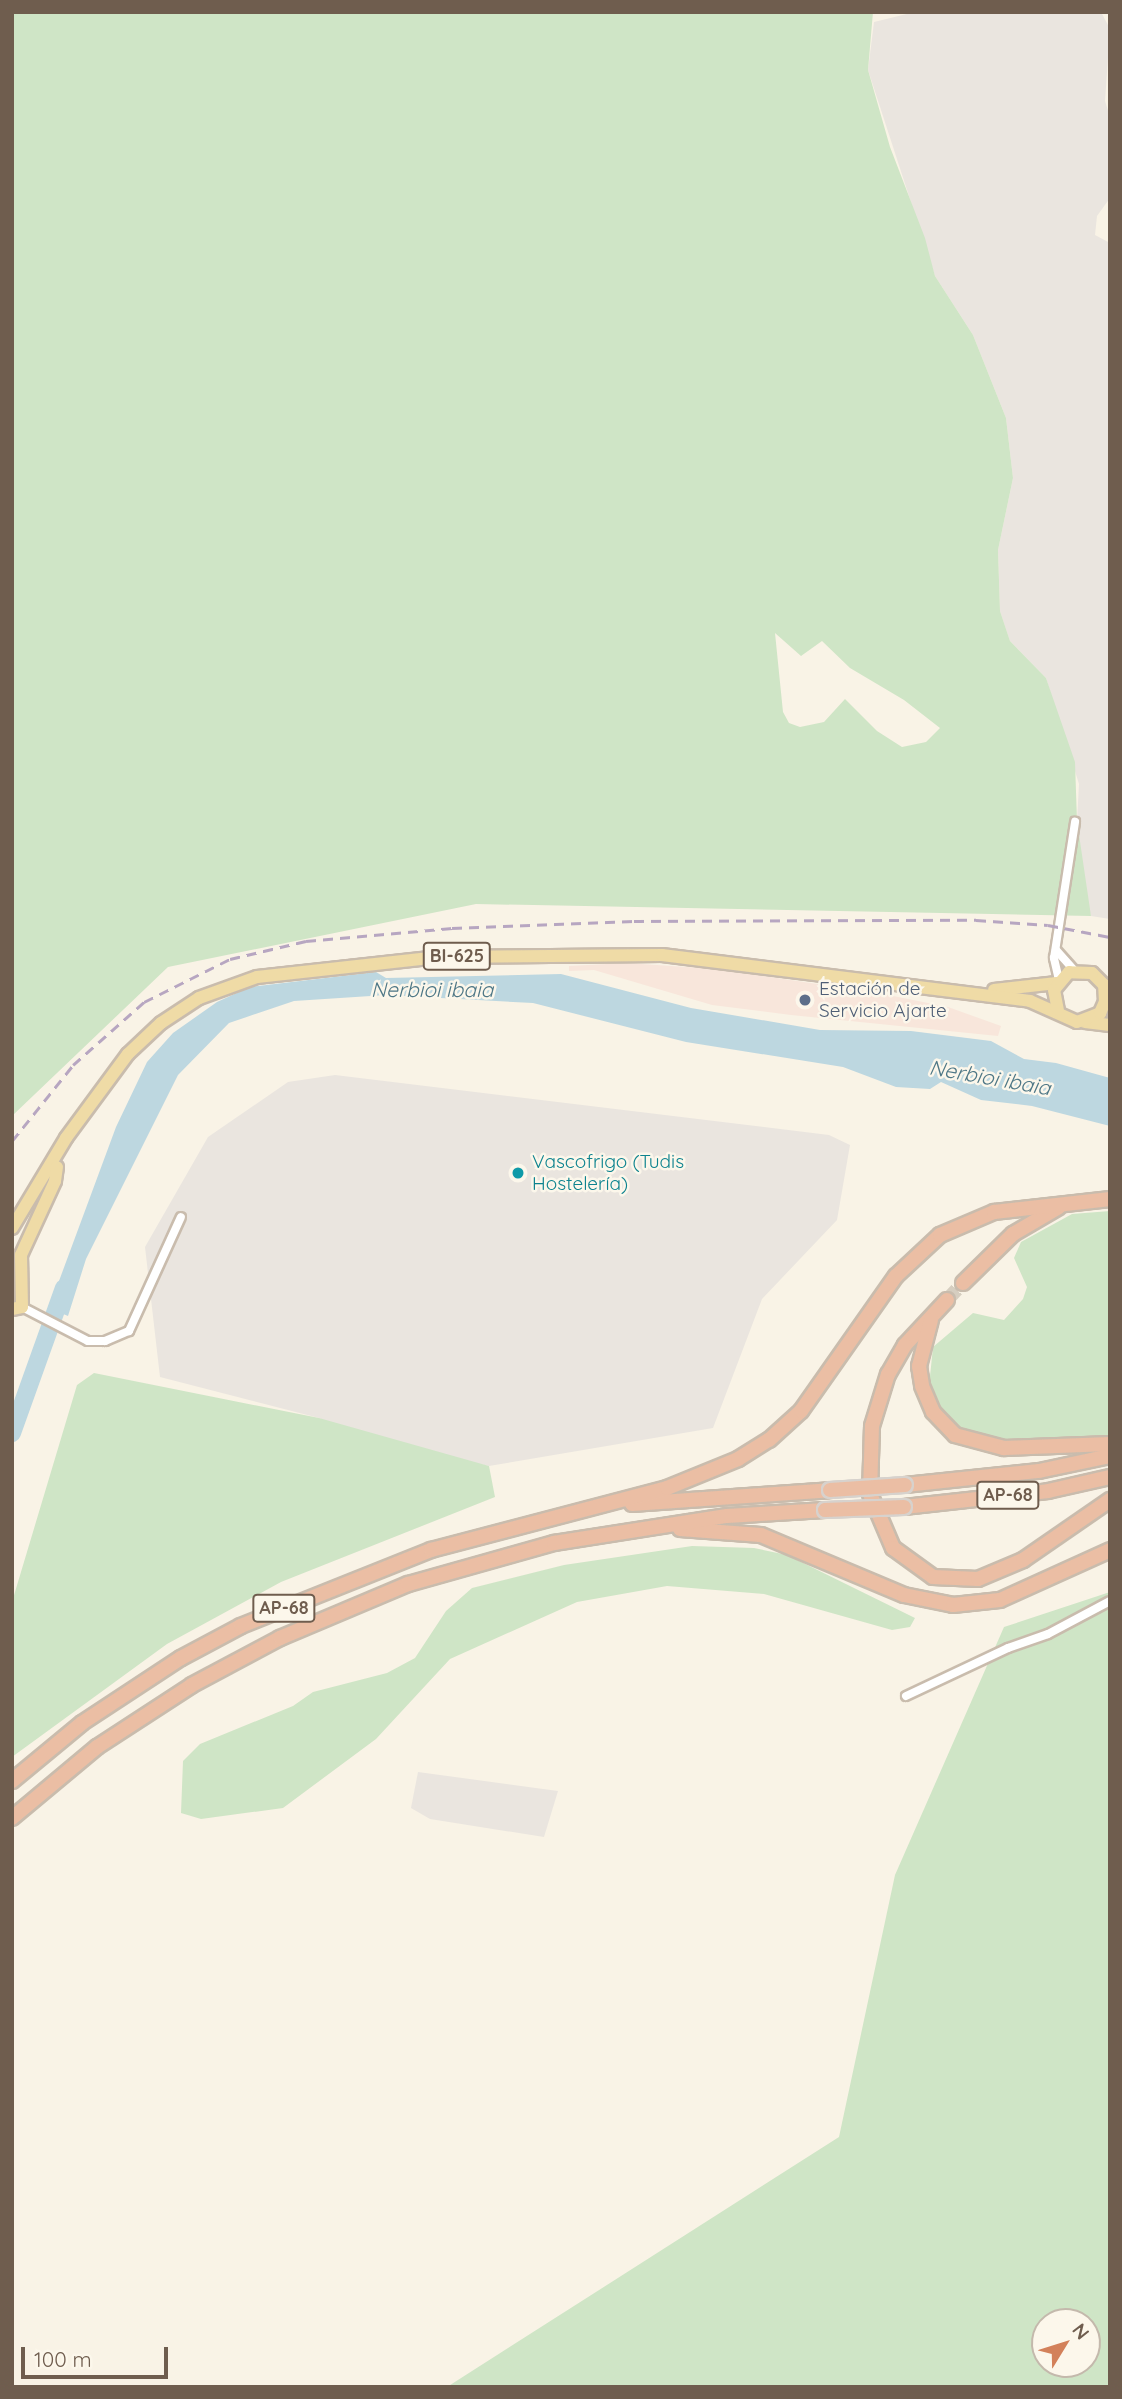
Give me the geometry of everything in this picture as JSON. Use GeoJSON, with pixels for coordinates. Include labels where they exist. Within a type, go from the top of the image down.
{"type":"FeatureCollection","features":[{"type":"Feature","properties":{"kind":"highway"},"geometry":{"type":"LineString","coordinates":[[592,1508],[703,1476],[769,1440],[822,1384],[896,1276],[949,1229],[994,1212],[1110,1199]]}},
{"type":"Feature","properties":{"kind":"highway"},"geometry":{"type":"LineString","coordinates":[[963,1283],[1013,1234],[1070,1202]]}},
{"type":"Feature","properties":{"kind":"highway"},"geometry":{"type":"LineString","coordinates":[[1110,1444],[1004,1448],[965,1440],[945,1428],[926,1399],[919,1367],[926,1332],[944,1303],[905,1345],[888,1374],[872,1426],[870,1494],[892,1548],[933,1577],[978,1579],[1023,1559],[1110,1500]]}},
{"type":"Feature","properties":{"kind":"highway","name":"AP-68"},"geometry":{"type":"LineString","coordinates":[[12,1781],[82,1724],[181,1658],[241,1626],[431,1550],[485,1532],[592,1508],[905,1485],[1039,1471],[1110,1456]]}},
{"type":"Feature","properties":{"kind":"highway","name":"AP-68"},"geometry":{"type":"LineString","coordinates":[[12,1818],[118,1733],[216,1672],[316,1621],[408,1584],[554,1543],[651,1527],[727,1516],[904,1507],[1048,1491],[1110,1477]]}},
{"type":"Feature","properties":{"kind":"highway"},"geometry":{"type":"LineString","coordinates":[[651,1527],[761,1535],[904,1595],[953,1605],[1000,1600],[1110,1550]]}},
{"type":"Feature","properties":{"kind":"main road","name":"BI-625"},"geometry":{"type":"LineString","coordinates":[[12,1228],[114,1070],[161,1023],[219,989],[293,970],[439,957],[616,953],[959,991],[1030,1001],[1058,1010]]}},
{"type":"Feature","properties":{"kind":"main road"},"geometry":{"type":"LineString","coordinates":[[1110,974],[1074,970],[1058,982],[1054,995],[1058,1010],[1069,1020],[1110,1025]]}},
{"type":"Feature","properties":{"kind":"main road"},"geometry":{"type":"LineString","coordinates":[[1085,1022],[1100,1013],[1108,993],[1092,973]]}},
{"type":"Feature","properties":{"kind":"main road","name":"BI-625"},"geometry":{"type":"LineString","coordinates":[[959,991],[1058,982]]}},
{"type":"Feature","properties":{"kind":"main road"},"geometry":{"type":"LineString","coordinates":[[12,1254],[74,1129]]}},
{"type":"Feature","properties":{"kind":"main road"},"geometry":{"type":"LineString","coordinates":[[17,1308],[20,1255],[55,1181],[57,1167]]}},
{"type":"Feature","properties":{"kind":"main road"},"geometry":{"type":"LineString","coordinates":[[12,1238],[27,1202]]}},
{"type":"Feature","properties":{"kind":"street"},"geometry":{"type":"LineString","coordinates":[[1058,982],[1055,947],[1076,822]]}},
{"type":"Feature","properties":{"kind":"street"},"geometry":{"type":"LineString","coordinates":[[1055,947],[1058,958],[1074,970]]}},
{"type":"Feature","properties":{"kind":"street"},"geometry":{"type":"LineString","coordinates":[[17,1308],[71,1334],[105,1341],[129,1331],[181,1217]]}},
{"type":"Feature","properties":{"kind":"street"},"geometry":{"type":"LineString","coordinates":[[906,1696],[1008,1648],[1048,1634],[1110,1601]]}},
{"type":"Feature","properties":{"kind":"shaded area"},"geometry":{"type":"Polygon","coordinates":[[[915,12],[1101,12],[1110,29],[1105,101],[1110,117],[1110,198],[1097,216],[1095,235],[1110,243],[1110,919],[1091,916],[1086,899],[1077,821],[1079,784],[1046,678],[1010,641],[1000,611],[998,550],[1013,478],[1006,418],[973,335],[935,276],[868,70],[874,22],[915,12]]]}},
{"type":"Feature","properties":{"kind":"shaded area","name":"Estación de Servicio Ajarte"},"geometry":{"type":"Polygon","coordinates":[[[626,963],[717,969],[878,993],[948,1007],[1001,1026],[998,1036],[712,1005],[594,970],[569,971],[569,966],[626,963]]]}},
{"type":"Feature","properties":{"kind":"shaded area"},"geometry":{"type":"Polygon","coordinates":[[[335,1075],[829,1135],[850,1145],[837,1220],[762,1299],[713,1428],[489,1466],[364,1439],[319,1418],[160,1377],[145,1247],[208,1137],[288,1082],[335,1075]]]}},
{"type":"Feature","properties":{"kind":"shaded area"},"geometry":{"type":"Polygon","coordinates":[[[418,1772],[558,1791],[544,1837],[430,1819],[411,1808],[418,1772]]]}},
{"type":"Feature","properties":{"kind":"green space"},"geometry":{"type":"Polygon","coordinates":[[[12,12],[873,12],[868,70],[890,147],[925,238],[935,276],[973,335],[1006,418],[1013,478],[998,550],[1000,611],[1010,641],[1046,678],[1075,762],[1077,821],[1091,916],[476,904],[168,967],[12,1116],[12,12]],[[775,633],[783,712],[789,723],[800,727],[824,722],[845,699],[877,731],[902,747],[926,742],[940,728],[904,700],[850,668],[822,641],[801,656],[775,633]]]}},
{"type":"Feature","properties":{"kind":"green space"},"geometry":{"type":"Polygon","coordinates":[[[1110,1211],[1110,1437],[1005,1440],[968,1434],[945,1420],[929,1386],[933,1347],[973,1313],[1004,1320],[1023,1299],[1027,1287],[1014,1258],[1021,1242],[1072,1214],[1110,1211]]]}},
{"type":"Feature","properties":{"kind":"green space"},"geometry":{"type":"Polygon","coordinates":[[[94,1373],[319,1418],[489,1466],[495,1497],[281,1582],[167,1644],[12,1757],[12,1602],[77,1385],[94,1373]]]}},
{"type":"Feature","properties":{"kind":"green space"},"geometry":{"type":"Polygon","coordinates":[[[692,1546],[754,1548],[787,1555],[915,1618],[910,1627],[892,1630],[764,1594],[667,1586],[577,1602],[450,1659],[376,1739],[283,1808],[201,1819],[181,1813],[183,1761],[200,1744],[293,1706],[313,1692],[387,1673],[415,1658],[446,1611],[472,1588],[564,1565],[692,1546]]]}},
{"type":"Feature","properties":{"kind":"green space"},"geometry":{"type":"Polygon","coordinates":[[[1110,1592],[1110,2387],[447,2387],[839,2137],[895,1875],[1004,1627],[1110,1592]]]}},
{"type":"Feature","properties":{"kind":"water"},"geometry":{"type":"Polygon","coordinates":[[[376,972],[386,978],[561,974],[691,1008],[820,1030],[911,1031],[991,1041],[1024,1059],[1056,1063],[1110,1078],[1110,1126],[1032,1106],[981,1100],[941,1082],[930,1089],[896,1087],[843,1067],[686,1042],[533,1003],[386,995],[294,1001],[229,1023],[178,1075],[86,1259],[68,1316],[49,1308],[116,1127],[147,1062],[173,1033],[217,1002],[250,987],[376,972]]]}},
{"type":"Feature","properties":{"kind":"waterway","name":"Nerbioi ibaia"},"geometry":{"type":"LineString","coordinates":[[12,1433],[64,1288]]}},
{"type":"Feature","properties":{"kind":"tunnel"},"geometry":{"type":"LineString","coordinates":[[947,1300],[963,1283]]}},
{"type":"Feature","properties":{"kind":"railway"},"geometry":{"type":"LineString","coordinates":[[12,1141],[73,1065],[144,1002],[230,959],[306,941],[452,928],[634,921],[976,920],[1048,925],[1110,937]]}},
{"type":"Feature","properties":{"kind":"place","name":"Estación de Servicio Ajarte"},"geometry":{"type":"Point","coordinates":[805,1000]}},
{"type":"Feature","properties":{"kind":"place","name":"Vascofrigo (Tudis Hostelería)"},"geometry":{"type":"Point","coordinates":[518,1173]}}]}
